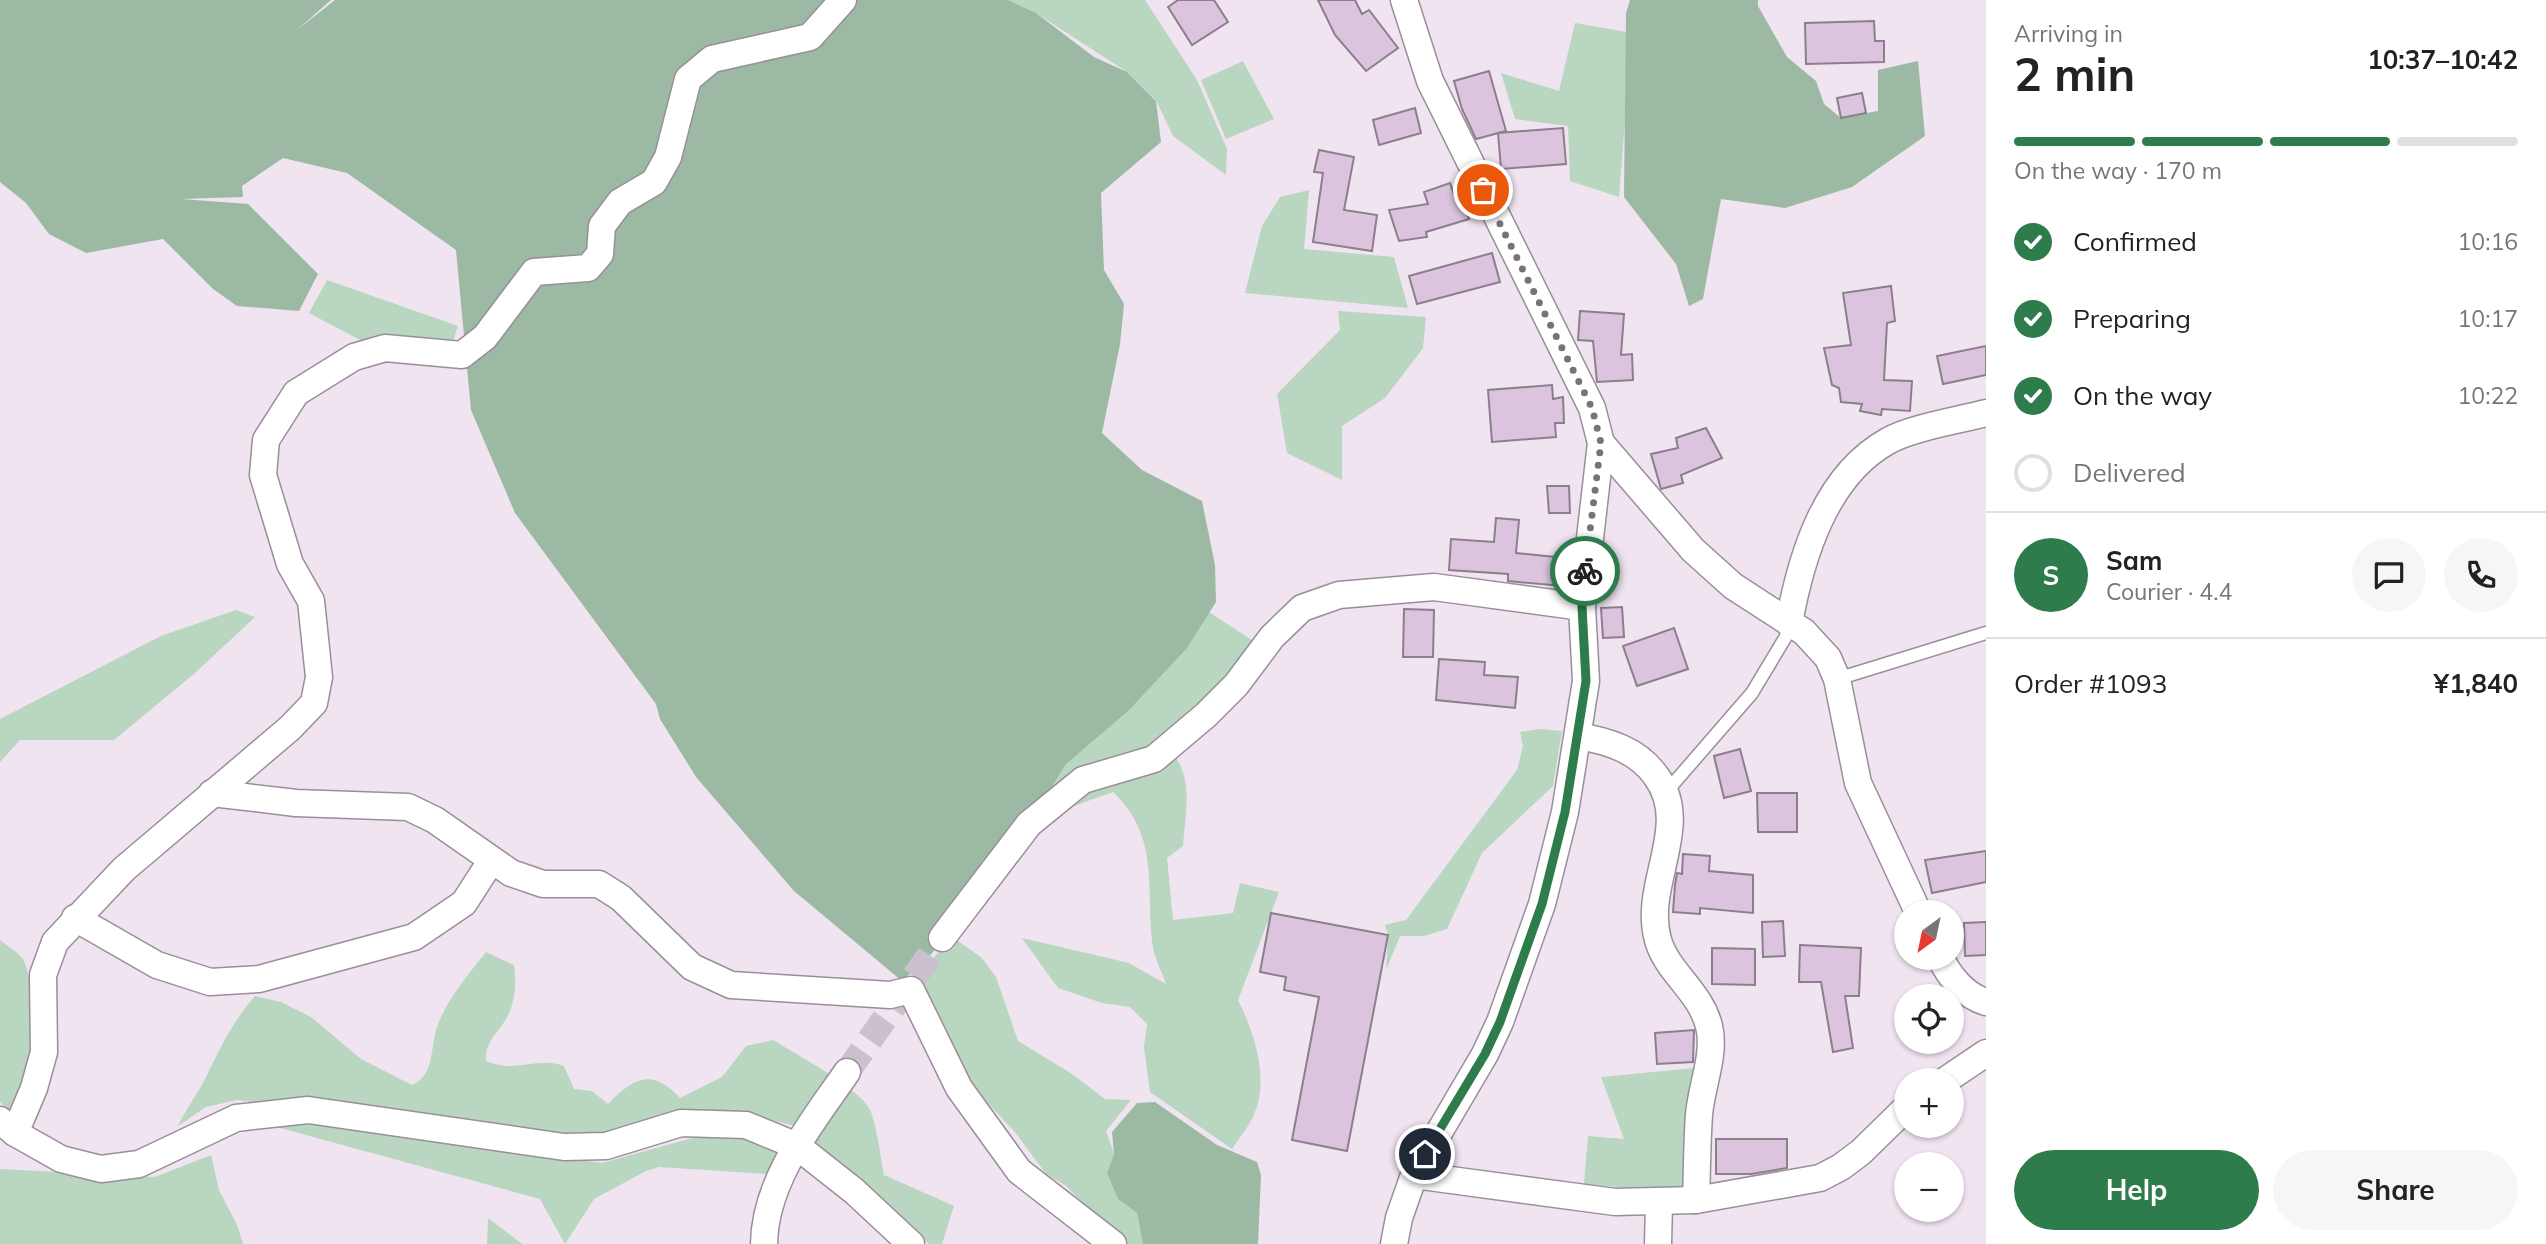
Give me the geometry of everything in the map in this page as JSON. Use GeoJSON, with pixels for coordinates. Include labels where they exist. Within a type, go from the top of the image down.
{"type":"FeatureCollection","features":[{"type":"Feature","properties":{"kind":"street"},"geometry":{"type":"LineString","coordinates":[[843,0],[810,37],[712,59],[688,79],[668,158],[654,182],[620,202],[602,226],[600,254],[588,268],[534,272],[485,337],[462,355],[385,348],[354,357],[296,393],[266,440],[263,475],[290,564],[311,601],[319,677],[314,703],[290,728],[124,870],[75,918],[55,942],[43,975],[44,1052],[34,1088],[7,1126],[61,1159],[101,1169],[139,1164],[236,1118],[308,1110],[564,1147],[607,1146],[681,1124],[746,1125],[797,1146],[854,1191],[911,1244]]}},
{"type":"Feature","properties":{"kind":"street"},"geometry":{"type":"LineString","coordinates":[[1394,1244],[1399,1218],[1415,1175],[1485,1054],[1500,1022],[1542,904],[1565,812],[1586,681],[1582,607],[1601,443],[1592,408],[1430,81],[1404,0]]}},
{"type":"Feature","properties":{"kind":"street"},"geometry":{"type":"LineString","coordinates":[[1789,623],[1805,550],[1833,496],[1860,460],[1890,439],[1986,413]]}},
{"type":"Feature","properties":{"kind":"street"},"geometry":{"type":"LineString","coordinates":[[1601,443],[1693,550],[1733,586],[1818,643],[1837,679],[1858,783],[1912,900]]}},
{"type":"Feature","properties":{"kind":"street"},"geometry":{"type":"LineString","coordinates":[[942,937],[1029,824],[1083,780],[1154,759],[1206,715],[1236,685],[1272,638],[1302,608],[1339,595],[1434,587],[1582,607]]}},
{"type":"Feature","properties":{"kind":"street"},"geometry":{"type":"LineString","coordinates":[[1578,736],[1603,740],[1631,752],[1651,769],[1667,791],[1671,810],[1657,903],[1658,941],[1701,1002],[1710,1029],[1710,1046],[1699,1114],[1696,1200]]}},
{"type":"Feature","properties":{"kind":"street"},"geometry":{"type":"LineString","coordinates":[[212,793],[296,803],[408,807],[435,820],[491,862],[511,873],[543,884],[600,884],[621,898],[692,967],[731,985],[890,995],[911,990],[959,1088],[1018,1171],[1113,1244]]}},
{"type":"Feature","properties":{"kind":"street"},"geometry":{"type":"LineString","coordinates":[[75,918],[157,965],[210,982],[259,979],[414,937],[464,903],[491,862]]}},
{"type":"Feature","properties":{"kind":"street"},"geometry":{"type":"LineString","coordinates":[[1946,970],[1948,975],[1977,999],[1986,1002]]}},
{"type":"Feature","properties":{"kind":"street"},"geometry":{"type":"LineString","coordinates":[[1964,1068],[1986,1053]]}},
{"type":"Feature","properties":{"kind":"street"},"geometry":{"type":"LineString","coordinates":[[764,1244],[769,1201],[797,1146],[847,1072]]}},
{"type":"Feature","properties":{"kind":"street"},"geometry":{"type":"LineString","coordinates":[[1415,1175],[1615,1202],[1696,1200],[1820,1178],[1861,1152],[1894,1120]]}},
{"type":"Feature","properties":{"kind":"street"},"geometry":{"type":"LineString","coordinates":[[1658,1244],[1659,1203]]}},
{"type":"Feature","properties":{"kind":"lane"},"geometry":{"type":"LineString","coordinates":[[1667,791],[1752,692],[1788,633],[1789,623]]}},
{"type":"Feature","properties":{"kind":"lane"},"geometry":{"type":"LineString","coordinates":[[1837,679],[1986,633]]}},
{"type":"Feature","properties":{"kind":"green space"},"geometry":{"type":"Polygon","coordinates":[[[0,0],[331,0],[297,30],[335,0],[1008,0],[1036,13],[1094,57],[1127,72],[1156,101],[1161,142],[1101,193],[1104,270],[1124,304],[1120,344],[1102,433],[1142,470],[1202,501],[1215,565],[1216,602],[1187,648],[1128,711],[1066,764],[998,876],[926,960],[902,981],[794,891],[696,777],[660,719],[656,704],[515,513],[471,410],[456,250],[347,173],[283,158],[242,186],[243,197],[181,199],[248,204],[318,274],[299,311],[237,306],[213,289],[163,239],[86,253],[49,234],[26,203],[0,182],[0,0]]]}},
{"type":"Feature","properties":{"kind":"green space"},"geometry":{"type":"Polygon","coordinates":[[[1008,0],[1145,0],[1197,80],[1227,149],[1226,175],[1173,136],[1156,100],[1127,72],[1036,13],[1008,0]]]}},
{"type":"Feature","properties":{"kind":"green space"},"geometry":{"type":"Polygon","coordinates":[[[1630,0],[1758,0],[1758,6],[1787,57],[1816,81],[1824,104],[1841,118],[1878,111],[1878,70],[1918,61],[1925,136],[1852,187],[1785,208],[1721,199],[1703,299],[1689,306],[1676,264],[1624,197],[1626,13],[1630,0]]]}},
{"type":"Feature","properties":{"kind":"green space"},"geometry":{"type":"Polygon","coordinates":[[[1575,23],[1632,33],[1619,197],[1570,181],[1568,126],[1515,119],[1501,73],[1559,91],[1575,23]]]}},
{"type":"Feature","properties":{"kind":"green space"},"geometry":{"type":"Polygon","coordinates":[[[1243,61],[1274,119],[1226,139],[1201,80],[1243,61]]]}},
{"type":"Feature","properties":{"kind":"green space"},"geometry":{"type":"Polygon","coordinates":[[[1309,190],[1304,249],[1394,257],[1408,308],[1245,293],[1262,226],[1280,197],[1309,190]]]}},
{"type":"Feature","properties":{"kind":"green space"},"geometry":{"type":"Polygon","coordinates":[[[327,280],[458,326],[451,347],[360,340],[309,313],[327,280]]]}},
{"type":"Feature","properties":{"kind":"green space"},"geometry":{"type":"Polygon","coordinates":[[[1338,311],[1426,317],[1423,348],[1385,398],[1342,426],[1342,480],[1287,453],[1277,394],[1340,330],[1338,311]]]}},
{"type":"Feature","properties":{"kind":"green space"},"geometry":{"type":"Polygon","coordinates":[[[236,610],[255,617],[195,673],[114,740],[20,740],[0,762],[0,719],[161,636],[236,610]]]}},
{"type":"Feature","properties":{"kind":"green space"},"geometry":{"type":"Polygon","coordinates":[[[1209,612],[1264,648],[1173,754],[1184,775],[1187,798],[1183,846],[1167,858],[1173,920],[1233,913],[1240,883],[1279,892],[1238,1000],[1258,1055],[1260,1084],[1253,1117],[1232,1149],[1150,1092],[1144,1047],[1147,1024],[1130,1007],[1102,1003],[1058,988],[1022,938],[1129,963],[1166,984],[1153,947],[1145,846],[1128,809],[1113,792],[1071,807],[1083,799],[1088,790],[1040,808],[1066,764],[1209,612]]]}},
{"type":"Feature","properties":{"kind":"green space"},"geometry":{"type":"Polygon","coordinates":[[[1540,729],[1562,731],[1553,786],[1482,853],[1447,929],[1424,936],[1400,936],[1386,970],[1388,935],[1385,925],[1406,920],[1517,770],[1523,746],[1520,732],[1540,729]]]}},
{"type":"Feature","properties":{"kind":"green space"},"geometry":{"type":"Polygon","coordinates":[[[951,936],[982,958],[996,977],[1018,1041],[1072,1074],[1105,1099],[1131,1100],[1106,1131],[1114,1154],[1107,1173],[1118,1199],[1137,1213],[1143,1244],[1125,1244],[1097,1225],[1087,1207],[1065,1185],[1047,1175],[1014,1131],[963,1077],[922,993],[924,974],[929,964],[951,936]]]}},
{"type":"Feature","properties":{"kind":"green space"},"geometry":{"type":"Polygon","coordinates":[[[0,940],[24,961],[33,1000],[33,1042],[19,1122],[0,1102],[0,940]]]}},
{"type":"Feature","properties":{"kind":"green space"},"geometry":{"type":"Polygon","coordinates":[[[486,952],[514,965],[515,982],[510,1011],[488,1047],[486,1061],[507,1066],[554,1063],[564,1066],[574,1089],[592,1091],[608,1104],[626,1087],[643,1080],[661,1082],[680,1098],[722,1077],[746,1046],[773,1040],[843,1083],[866,1103],[875,1127],[884,1175],[954,1206],[942,1244],[929,1244],[799,1127],[751,1115],[606,1138],[559,1141],[237,1100],[206,1107],[178,1126],[228,1035],[255,996],[281,1002],[311,1017],[361,1059],[412,1085],[425,1075],[437,1027],[446,1007],[486,952]]]}},
{"type":"Feature","properties":{"kind":"green space"},"geometry":{"type":"Polygon","coordinates":[[[1695,1068],[1690,1183],[1680,1193],[1584,1184],[1588,1136],[1624,1139],[1601,1077],[1695,1068]]]}},
{"type":"Feature","properties":{"kind":"green space"},"geometry":{"type":"Polygon","coordinates":[[[1155,1102],[1217,1145],[1257,1162],[1261,1175],[1258,1244],[1143,1244],[1137,1213],[1118,1199],[1107,1173],[1114,1154],[1112,1132],[1137,1103],[1155,1102]]]}},
{"type":"Feature","properties":{"kind":"green space"},"geometry":{"type":"Polygon","coordinates":[[[317,1119],[602,1163],[703,1135],[786,1142],[769,1174],[659,1167],[646,1171],[594,1199],[565,1244],[540,1199],[273,1126],[317,1119]]]}},
{"type":"Feature","properties":{"kind":"green space"},"geometry":{"type":"Polygon","coordinates":[[[211,1155],[219,1190],[238,1227],[243,1244],[0,1244],[0,1169],[155,1177],[211,1155]]]}},
{"type":"Feature","properties":{"kind":"green space"},"geometry":{"type":"Polygon","coordinates":[[[488,1218],[521,1243],[522,1244],[487,1244],[488,1218]]]}},
{"type":"Feature","properties":{"kind":"building"},"geometry":{"type":"Polygon","coordinates":[[[1178,0],[1214,0],[1228,22],[1192,45],[1168,7],[1178,0]]]}},
{"type":"Feature","properties":{"kind":"building"},"geometry":{"type":"Polygon","coordinates":[[[1318,0],[1355,0],[1362,14],[1369,10],[1398,48],[1366,71],[1335,35],[1318,0]]]}},
{"type":"Feature","properties":{"kind":"building"},"geometry":{"type":"Polygon","coordinates":[[[1874,21],[1875,41],[1884,41],[1884,62],[1806,64],[1805,23],[1874,21]]]}},
{"type":"Feature","properties":{"kind":"building"},"geometry":{"type":"Polygon","coordinates":[[[1489,71],[1506,131],[1476,139],[1462,109],[1454,81],[1489,71]]]}},
{"type":"Feature","properties":{"kind":"building"},"geometry":{"type":"Polygon","coordinates":[[[1862,93],[1866,113],[1841,118],[1837,98],[1862,93]]]}},
{"type":"Feature","properties":{"kind":"building"},"geometry":{"type":"Polygon","coordinates":[[[1415,108],[1421,133],[1379,145],[1373,120],[1415,108]]]}},
{"type":"Feature","properties":{"kind":"building"},"geometry":{"type":"Polygon","coordinates":[[[1563,128],[1566,164],[1501,169],[1498,133],[1563,128]]]}},
{"type":"Feature","properties":{"kind":"building"},"geometry":{"type":"Polygon","coordinates":[[[1319,150],[1354,157],[1344,210],[1377,215],[1372,251],[1313,242],[1323,173],[1314,172],[1319,150]]]}},
{"type":"Feature","properties":{"kind":"building"},"geometry":{"type":"Polygon","coordinates":[[[1450,183],[1457,203],[1463,201],[1469,219],[1426,232],[1427,237],[1399,241],[1389,210],[1428,204],[1424,192],[1450,183]]]}},
{"type":"Feature","properties":{"kind":"building"},"geometry":{"type":"Polygon","coordinates":[[[1492,253],[1500,282],[1417,304],[1409,276],[1492,253]]]}},
{"type":"Feature","properties":{"kind":"building"},"geometry":{"type":"Polygon","coordinates":[[[1891,286],[1895,321],[1887,323],[1884,380],[1912,381],[1910,411],[1882,409],[1881,415],[1860,411],[1862,404],[1841,402],[1839,388],[1832,385],[1824,348],[1851,345],[1843,293],[1891,286]]]}},
{"type":"Feature","properties":{"kind":"building"},"geometry":{"type":"Polygon","coordinates":[[[1580,311],[1624,314],[1621,355],[1632,354],[1633,380],[1597,382],[1593,341],[1578,340],[1580,311]]]}},
{"type":"Feature","properties":{"kind":"building"},"geometry":{"type":"Polygon","coordinates":[[[1986,346],[1986,375],[1943,384],[1937,356],[1986,346]]]}},
{"type":"Feature","properties":{"kind":"building"},"geometry":{"type":"Polygon","coordinates":[[[1552,385],[1553,399],[1563,397],[1564,423],[1555,423],[1556,437],[1492,442],[1488,390],[1552,385]]]}},
{"type":"Feature","properties":{"kind":"building"},"geometry":{"type":"Polygon","coordinates":[[[1706,428],[1722,458],[1681,475],[1683,483],[1661,489],[1651,454],[1678,448],[1676,438],[1706,428]]]}},
{"type":"Feature","properties":{"kind":"building"},"geometry":{"type":"Polygon","coordinates":[[[1547,486],[1569,486],[1570,513],[1549,513],[1547,486]]]}},
{"type":"Feature","properties":{"kind":"building"},"geometry":{"type":"Polygon","coordinates":[[[1496,518],[1519,520],[1516,553],[1565,558],[1563,586],[1508,581],[1508,574],[1449,570],[1451,539],[1494,542],[1496,518]]]}},
{"type":"Feature","properties":{"kind":"building"},"geometry":{"type":"Polygon","coordinates":[[[1622,607],[1624,637],[1603,638],[1601,608],[1622,607]]]}},
{"type":"Feature","properties":{"kind":"building"},"geometry":{"type":"Polygon","coordinates":[[[1404,609],[1434,610],[1433,657],[1403,657],[1404,609]]]}},
{"type":"Feature","properties":{"kind":"building"},"geometry":{"type":"Polygon","coordinates":[[[1674,628],[1688,669],[1637,686],[1623,646],[1674,628]]]}},
{"type":"Feature","properties":{"kind":"building"},"geometry":{"type":"Polygon","coordinates":[[[1439,659],[1485,662],[1484,675],[1518,677],[1515,708],[1436,700],[1439,659]]]}},
{"type":"Feature","properties":{"kind":"building"},"geometry":{"type":"Polygon","coordinates":[[[1740,749],[1751,791],[1724,798],[1714,756],[1740,749]]]}},
{"type":"Feature","properties":{"kind":"building"},"geometry":{"type":"Polygon","coordinates":[[[1757,793],[1797,793],[1797,832],[1758,832],[1757,793]]]}},
{"type":"Feature","properties":{"kind":"building"},"geometry":{"type":"Polygon","coordinates":[[[1986,851],[1986,882],[1932,893],[1925,860],[1986,851]]]}},
{"type":"Feature","properties":{"kind":"building"},"geometry":{"type":"Polygon","coordinates":[[[1683,854],[1710,856],[1709,871],[1753,875],[1753,913],[1700,908],[1700,914],[1673,912],[1677,873],[1682,874],[1683,854]]]}},
{"type":"Feature","properties":{"kind":"building"},"geometry":{"type":"Polygon","coordinates":[[[1271,913],[1388,935],[1347,1151],[1292,1140],[1319,997],[1284,990],[1286,977],[1260,972],[1271,913]]]}},
{"type":"Feature","properties":{"kind":"building"},"geometry":{"type":"Polygon","coordinates":[[[1783,921],[1785,956],[1763,957],[1762,922],[1783,921]]]}},
{"type":"Feature","properties":{"kind":"building"},"geometry":{"type":"Polygon","coordinates":[[[1986,922],[1986,955],[1965,956],[1964,923],[1986,922]]]}},
{"type":"Feature","properties":{"kind":"building"},"geometry":{"type":"Polygon","coordinates":[[[1800,945],[1861,948],[1859,996],[1845,996],[1853,1048],[1833,1052],[1821,982],[1799,982],[1800,945]]]}},
{"type":"Feature","properties":{"kind":"building"},"geometry":{"type":"Polygon","coordinates":[[[1712,948],[1755,949],[1755,985],[1712,984],[1712,948]]]}},
{"type":"Feature","properties":{"kind":"building"},"geometry":{"type":"Polygon","coordinates":[[[1694,1030],[1693,1062],[1657,1064],[1655,1033],[1694,1030]]]}},
{"type":"Feature","properties":{"kind":"building"},"geometry":{"type":"Polygon","coordinates":[[[1716,1139],[1787,1139],[1787,1168],[1751,1174],[1716,1174],[1716,1139]]]}},
{"type":"Feature","properties":{"kind":"tunnel"},"geometry":{"type":"LineString","coordinates":[[847,1072],[942,938]]}},
{"type":"Feature","properties":{"kind":"way so far"},"geometry":{"type":"LineString","coordinates":[[1483,190],[1592,408],[1601,443],[1585,571]]}},
{"type":"Feature","properties":{"kind":"route"},"geometry":{"type":"LineString","coordinates":[[1425,1154],[1485,1054],[1500,1022],[1542,904],[1565,812],[1586,681],[1582,607],[1585,571]]}}]}
